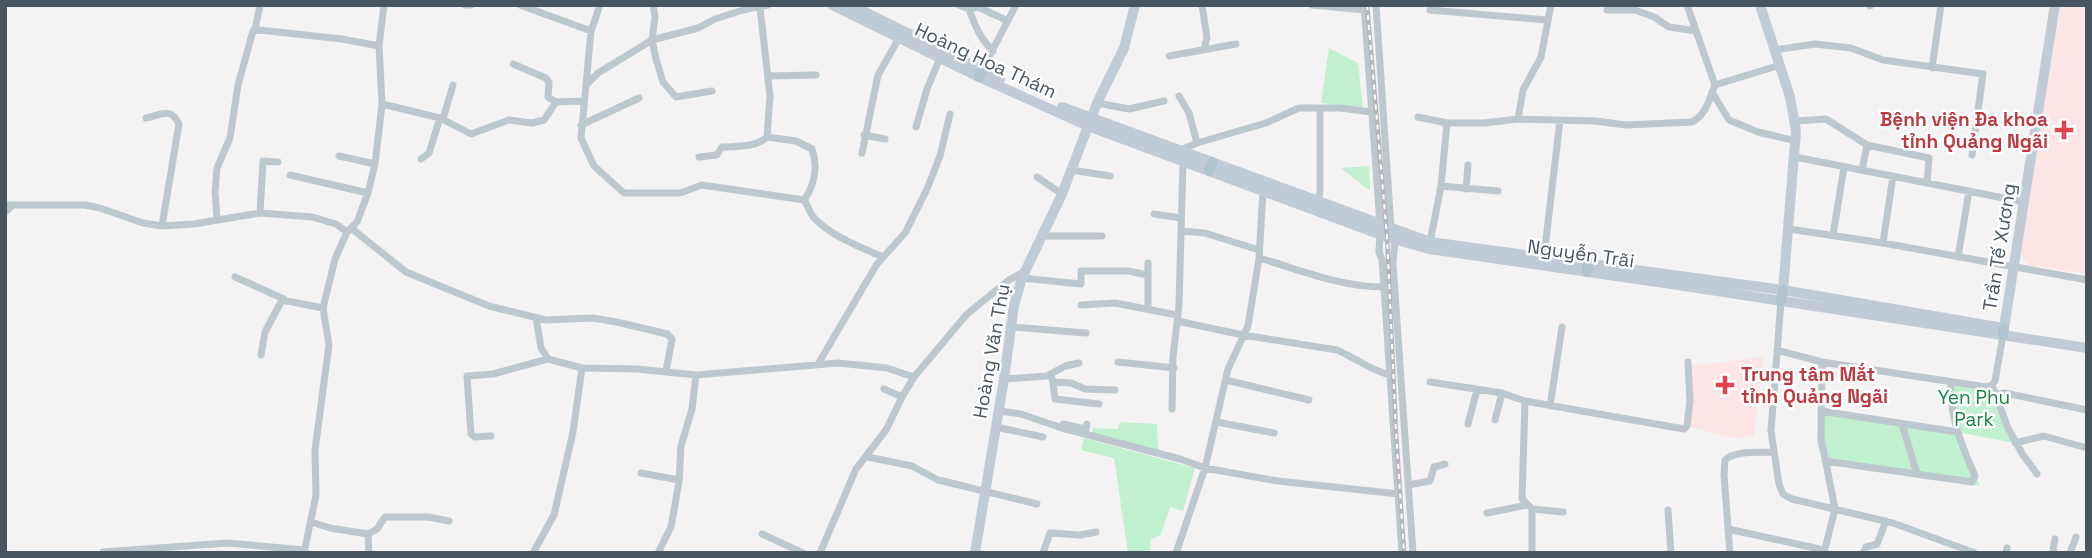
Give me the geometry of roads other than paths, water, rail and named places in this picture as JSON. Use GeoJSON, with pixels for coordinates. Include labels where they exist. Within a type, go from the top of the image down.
{"type":"FeatureCollection","features":[{"type":"Feature","properties":{"kind":"main road","name":"Hoàng Hoa Thám"},"geometry":{"type":"LineString","coordinates":[[832,5],[940,58],[980,73]]}},
{"type":"Feature","properties":{"kind":"main road","name":"Hoàng Hoa Thám"},"geometry":{"type":"LineString","coordinates":[[851,5],[980,73],[1089,123]]}},
{"type":"Feature","properties":{"kind":"main road","name":"Hoàng Văn Thụ"},"geometry":{"type":"LineString","coordinates":[[975,553],[987,492],[1014,305],[1023,274],[1062,194],[1097,103],[1124,48],[1135,5]]}},
{"type":"Feature","properties":{"kind":"main road"},"geometry":{"type":"LineString","coordinates":[[1760,5],[1795,121],[1795,157],[1782,296]]}},
{"type":"Feature","properties":{"kind":"main road","name":"Trần Tế Xương"},"geometry":{"type":"LineString","coordinates":[[2003,331],[2055,5]]}},
{"type":"Feature","properties":{"kind":"main road","name":"Nguyễn Trãi"},"geometry":{"type":"LineString","coordinates":[[1089,123],[1181,150],[1263,191],[1380,229],[1391,228],[1430,242],[1544,257],[1588,267]]}},
{"type":"Feature","properties":{"kind":"main road","name":"Nguyễn Trãi"},"geometry":{"type":"LineString","coordinates":[[1089,123],[1183,162],[1211,167],[1318,201],[1380,229],[1395,239],[1429,249],[1588,267],[2087,342]]}},
{"type":"Feature","properties":{"kind":"main road","name":"Nguyễn Trãi"},"geometry":{"type":"LineString","coordinates":[[2003,331],[2087,348]]}},
{"type":"Feature","properties":{"kind":"street"},"geometry":{"type":"LineString","coordinates":[[217,219],[217,168],[230,138],[238,85],[260,5]]}},
{"type":"Feature","properties":{"kind":"street"},"geometry":{"type":"LineString","coordinates":[[103,552],[227,542],[273,545],[304,551],[316,495],[316,437],[329,345],[323,308],[335,259],[349,230],[357,222],[375,164],[383,104],[379,46],[383,5]]}},
{"type":"Feature","properties":{"kind":"street"},"geometry":{"type":"LineString","coordinates":[[465,5],[471,5]]}},
{"type":"Feature","properties":{"kind":"street"},"geometry":{"type":"LineString","coordinates":[[520,5],[591,31]]}},
{"type":"Feature","properties":{"kind":"street"},"geometry":{"type":"LineString","coordinates":[[600,5],[591,31],[581,125],[581,138],[594,166],[624,194],[680,193],[702,185],[804,200]]}},
{"type":"Feature","properties":{"kind":"street"},"geometry":{"type":"LineString","coordinates":[[653,5],[655,17],[652,40],[660,76],[676,97],[712,91]]}},
{"type":"Feature","properties":{"kind":"street"},"geometry":{"type":"LineString","coordinates":[[960,5],[969,9],[978,8],[1008,21]]}},
{"type":"Feature","properties":{"kind":"street"},"geometry":{"type":"LineString","coordinates":[[980,73],[1016,5]]}},
{"type":"Feature","properties":{"kind":"street"},"geometry":{"type":"LineString","coordinates":[[1202,5],[1207,38],[1204,48]]}},
{"type":"Feature","properties":{"kind":"street"},"geometry":{"type":"LineString","coordinates":[[1312,5],[1364,8],[1402,553]]}},
{"type":"Feature","properties":{"kind":"street"},"geometry":{"type":"LineString","coordinates":[[1376,5],[1391,228]]}},
{"type":"Feature","properties":{"kind":"street"},"geometry":{"type":"LineString","coordinates":[[1518,119],[1523,90],[1541,57],[1551,5]]}},
{"type":"Feature","properties":{"kind":"street"},"geometry":{"type":"LineString","coordinates":[[1687,5],[1714,88],[1729,120],[1758,132],[1796,141]]}},
{"type":"Feature","properties":{"kind":"street"},"geometry":{"type":"LineString","coordinates":[[1932,68],[1941,5]]}},
{"type":"Feature","properties":{"kind":"street"},"geometry":{"type":"LineString","coordinates":[[587,84],[598,73],[652,40],[698,28],[743,10],[764,6],[768,76],[767,137]]}},
{"type":"Feature","properties":{"kind":"street"},"geometry":{"type":"LineString","coordinates":[[969,9],[982,40],[993,51]]}},
{"type":"Feature","properties":{"kind":"street"},"geometry":{"type":"LineString","coordinates":[[1430,10],[1547,20]]}},
{"type":"Feature","properties":{"kind":"street"},"geometry":{"type":"LineString","coordinates":[[1607,10],[1635,10],[1654,17],[1669,27],[1696,31]]}},
{"type":"Feature","properties":{"kind":"street"},"geometry":{"type":"LineString","coordinates":[[255,30],[342,39],[379,46]]}},
{"type":"Feature","properties":{"kind":"street"},"geometry":{"type":"LineString","coordinates":[[862,153],[878,75],[899,38]]}},
{"type":"Feature","properties":{"kind":"street"},"geometry":{"type":"LineString","coordinates":[[1169,56],[1236,44]]}},
{"type":"Feature","properties":{"kind":"street"},"geometry":{"type":"LineString","coordinates":[[1775,50],[1815,44],[1851,48],[1883,60],[1983,74],[1972,155]]}},
{"type":"Feature","properties":{"kind":"street"},"geometry":{"type":"LineString","coordinates":[[916,127],[940,58]]}},
{"type":"Feature","properties":{"kind":"street"},"geometry":{"type":"LineString","coordinates":[[513,64],[546,78],[549,82],[548,97],[556,102],[583,101]]}},
{"type":"Feature","properties":{"kind":"street"},"geometry":{"type":"LineString","coordinates":[[1418,117],[1447,123],[1518,119],[1626,125],[1692,122],[1704,111],[1714,88],[1780,65]]}},
{"type":"Feature","properties":{"kind":"street"},"geometry":{"type":"LineString","coordinates":[[768,76],[816,75]]}},
{"type":"Feature","properties":{"kind":"street"},"geometry":{"type":"LineString","coordinates":[[421,159],[429,153],[453,85]]}},
{"type":"Feature","properties":{"kind":"street"},"geometry":{"type":"LineString","coordinates":[[1179,96],[1189,113],[1197,143]]}},
{"type":"Feature","properties":{"kind":"street"},"geometry":{"type":"LineString","coordinates":[[581,125],[639,98]]}},
{"type":"Feature","properties":{"kind":"street"},"geometry":{"type":"LineString","coordinates":[[1097,103],[1129,109],[1164,101]]}},
{"type":"Feature","properties":{"kind":"street"},"geometry":{"type":"LineString","coordinates":[[383,104],[442,118],[474,134],[509,120],[532,123],[544,120],[556,102]]}},
{"type":"Feature","properties":{"kind":"street"},"geometry":{"type":"LineString","coordinates":[[1181,150],[1266,123],[1299,108],[1371,112]]}},
{"type":"Feature","properties":{"kind":"street"},"geometry":{"type":"LineString","coordinates":[[1318,201],[1320,108]]}},
{"type":"Feature","properties":{"kind":"street"},"geometry":{"type":"LineString","coordinates":[[146,118],[171,113],[179,124],[162,226]]}},
{"type":"Feature","properties":{"kind":"street"},"geometry":{"type":"LineString","coordinates":[[818,364],[877,264],[905,233],[927,190],[940,156],[950,114]]}},
{"type":"Feature","properties":{"kind":"street"},"geometry":{"type":"LineString","coordinates":[[1795,121],[1826,119],[1867,145],[1929,158],[1927,183]]}},
{"type":"Feature","properties":{"kind":"street"},"geometry":{"type":"LineString","coordinates":[[1544,257],[1560,120]]}},
{"type":"Feature","properties":{"kind":"street"},"geometry":{"type":"LineString","coordinates":[[1430,242],[1441,186],[1447,123]]}},
{"type":"Feature","properties":{"kind":"street"},"geometry":{"type":"LineString","coordinates":[[864,135],[885,139]]}},
{"type":"Feature","properties":{"kind":"street"},"geometry":{"type":"LineString","coordinates":[[699,157],[717,155],[722,146],[746,146],[760,143],[767,137],[796,141],[812,149],[815,172],[812,186],[804,200]]}},
{"type":"Feature","properties":{"kind":"street"},"geometry":{"type":"LineString","coordinates":[[1862,170],[1867,145]]}},
{"type":"Feature","properties":{"kind":"street"},"geometry":{"type":"LineString","coordinates":[[339,156],[375,164]]}},
{"type":"Feature","properties":{"kind":"street"},"geometry":{"type":"LineString","coordinates":[[1795,157],[2024,202]]}},
{"type":"Feature","properties":{"kind":"street"},"geometry":{"type":"LineString","coordinates":[[260,213],[263,161],[278,162]]}},
{"type":"Feature","properties":{"kind":"street"},"geometry":{"type":"LineString","coordinates":[[1172,409],[1183,162]]}},
{"type":"Feature","properties":{"kind":"street"},"geometry":{"type":"LineString","coordinates":[[1466,188],[1468,165]]}},
{"type":"Feature","properties":{"kind":"street"},"geometry":{"type":"LineString","coordinates":[[1833,234],[1844,167]]}},
{"type":"Feature","properties":{"kind":"street"},"geometry":{"type":"LineString","coordinates":[[1071,170],[1110,176]]}},
{"type":"Feature","properties":{"kind":"street"},"geometry":{"type":"LineString","coordinates":[[290,175],[368,193]]}},
{"type":"Feature","properties":{"kind":"street"},"geometry":{"type":"LineString","coordinates":[[1883,243],[1893,176]]}},
{"type":"Feature","properties":{"kind":"street"},"geometry":{"type":"LineString","coordinates":[[1037,177],[1062,194]]}},
{"type":"Feature","properties":{"kind":"street"},"geometry":{"type":"LineString","coordinates":[[1441,186],[1498,191]]}},
{"type":"Feature","properties":{"kind":"street"},"geometry":{"type":"LineString","coordinates":[[1176,553],[1205,468],[1226,380],[1248,326],[1259,254],[1263,191]]}},
{"type":"Feature","properties":{"kind":"street"},"geometry":{"type":"LineString","coordinates":[[1958,257],[1969,191]]}},
{"type":"Feature","properties":{"kind":"street"},"geometry":{"type":"LineString","coordinates":[[804,200],[814,218],[823,226],[883,257]]}},
{"type":"Feature","properties":{"kind":"street"},"geometry":{"type":"LineString","coordinates":[[5,212],[9,205],[85,205],[143,223],[162,226],[194,225],[260,213],[312,217],[349,230],[407,271],[489,306],[536,318],[592,318],[667,334],[672,340],[666,371]]}},
{"type":"Feature","properties":{"kind":"street"},"geometry":{"type":"LineString","coordinates":[[1154,214],[1181,218]]}},
{"type":"Feature","properties":{"kind":"street"},"geometry":{"type":"LineString","coordinates":[[1789,229],[1833,234],[2087,280]]}},
{"type":"Feature","properties":{"kind":"street"},"geometry":{"type":"LineString","coordinates":[[1181,231],[1205,233],[1338,283],[1358,287],[1384,287]]}},
{"type":"Feature","properties":{"kind":"street"},"geometry":{"type":"LineString","coordinates":[[1042,236],[1102,236]]}},
{"type":"Feature","properties":{"kind":"street"},"geometry":{"type":"LineString","coordinates":[[1395,239],[1393,264],[1413,553]]}},
{"type":"Feature","properties":{"kind":"street"},"geometry":{"type":"LineString","coordinates":[[1148,262],[1149,309]]}},
{"type":"Feature","properties":{"kind":"street"},"geometry":{"type":"LineString","coordinates":[[820,553],[856,469],[868,457],[886,430],[914,377],[967,314],[999,287],[1023,274],[1081,284],[1081,271],[1128,271],[1148,275]]}},
{"type":"Feature","properties":{"kind":"street"},"geometry":{"type":"LineString","coordinates":[[235,277],[285,299],[323,308]]}},
{"type":"Feature","properties":{"kind":"street"},"geometry":{"type":"LineString","coordinates":[[1782,296],[1772,406],[1773,452],[1783,494],[1792,499],[1886,522],[1975,553]]}},
{"type":"Feature","properties":{"kind":"street"},"geometry":{"type":"LineString","coordinates":[[261,355],[267,328],[279,304],[285,299]]}},
{"type":"Feature","properties":{"kind":"street"},"geometry":{"type":"LineString","coordinates":[[1081,305],[1115,303],[1149,309],[1243,335],[1337,350],[1350,355],[1364,366],[1390,375]]}},
{"type":"Feature","properties":{"kind":"street"},"geometry":{"type":"LineString","coordinates":[[536,318],[541,348],[548,359]]}},
{"type":"Feature","properties":{"kind":"street"},"geometry":{"type":"LineString","coordinates":[[1012,327],[1086,333]]}},
{"type":"Feature","properties":{"kind":"street"},"geometry":{"type":"LineString","coordinates":[[1550,406],[1562,327]]}},
{"type":"Feature","properties":{"kind":"street"},"geometry":{"type":"LineString","coordinates":[[1777,350],[1822,362],[1986,387],[1992,385],[1995,380],[2003,331]]}},
{"type":"Feature","properties":{"kind":"street"},"geometry":{"type":"LineString","coordinates":[[491,436],[474,437],[471,434],[467,376],[493,374],[548,359],[582,368],[666,371],[696,375],[818,364],[859,364],[887,368],[914,377]]}},
{"type":"Feature","properties":{"kind":"street"},"geometry":{"type":"LineString","coordinates":[[1118,362],[1174,368]]}},
{"type":"Feature","properties":{"kind":"street"},"geometry":{"type":"LineString","coordinates":[[1430,382],[1502,393],[1550,406],[1686,428],[1690,401],[1688,362]]}},
{"type":"Feature","properties":{"kind":"street"},"geometry":{"type":"LineString","coordinates":[[1728,529],[1824,551],[1835,509],[1821,438],[1822,362]]}},
{"type":"Feature","properties":{"kind":"street"},"geometry":{"type":"LineString","coordinates":[[1052,378],[1065,366],[1079,363]]}},
{"type":"Feature","properties":{"kind":"street"},"geometry":{"type":"LineString","coordinates":[[533,553],[554,515],[573,432],[582,368]]}},
{"type":"Feature","properties":{"kind":"street"},"geometry":{"type":"LineString","coordinates":[[658,553],[671,527],[679,480],[681,446],[692,409],[696,375]]}},
{"type":"Feature","properties":{"kind":"street"},"geometry":{"type":"LineString","coordinates":[[1052,378],[1055,399],[1099,404]]}},
{"type":"Feature","properties":{"kind":"street"},"geometry":{"type":"LineString","coordinates":[[1004,379],[1052,378],[1085,389],[1115,390]]}},
{"type":"Feature","properties":{"kind":"street"},"geometry":{"type":"LineString","coordinates":[[1226,380],[1309,400]]}},
{"type":"Feature","properties":{"kind":"street"},"geometry":{"type":"LineString","coordinates":[[1825,461],[1972,482],[1975,476],[1957,432],[1951,402],[1951,383]]}},
{"type":"Feature","properties":{"kind":"street"},"geometry":{"type":"LineString","coordinates":[[1992,385],[2015,443],[2037,474]]}},
{"type":"Feature","properties":{"kind":"street"},"geometry":{"type":"LineString","coordinates":[[884,389],[902,397]]}},
{"type":"Feature","properties":{"kind":"street"},"geometry":{"type":"LineString","coordinates":[[1468,424],[1477,390]]}},
{"type":"Feature","properties":{"kind":"street"},"geometry":{"type":"LineString","coordinates":[[1495,420],[1502,393]]}},
{"type":"Feature","properties":{"kind":"street"},"geometry":{"type":"LineString","coordinates":[[1997,394],[2005,393],[2087,410]]}},
{"type":"Feature","properties":{"kind":"street"},"geometry":{"type":"LineString","coordinates":[[1525,401],[1522,499],[1530,507],[1532,553]]}},
{"type":"Feature","properties":{"kind":"street"},"geometry":{"type":"LineString","coordinates":[[999,411],[1021,414],[1205,468],[1278,481],[1399,494]]}},
{"type":"Feature","properties":{"kind":"street"},"geometry":{"type":"LineString","coordinates":[[1821,411],[1957,432]]}},
{"type":"Feature","properties":{"kind":"street"},"geometry":{"type":"LineString","coordinates":[[1216,422],[1275,433]]}},
{"type":"Feature","properties":{"kind":"street"},"geometry":{"type":"LineString","coordinates":[[1062,428],[1063,423],[1086,429],[1087,424]]}},
{"type":"Feature","properties":{"kind":"street"},"geometry":{"type":"LineString","coordinates":[[1902,424],[1917,474]]}},
{"type":"Feature","properties":{"kind":"street"},"geometry":{"type":"LineString","coordinates":[[996,427],[1039,436],[1034,444]]}},
{"type":"Feature","properties":{"kind":"street"},"geometry":{"type":"LineString","coordinates":[[2015,443],[2044,436],[2087,448]]}},
{"type":"Feature","properties":{"kind":"street"},"geometry":{"type":"LineString","coordinates":[[1730,553],[1725,460],[1737,454],[1773,452]]}},
{"type":"Feature","properties":{"kind":"street"},"geometry":{"type":"LineString","coordinates":[[868,457],[912,466],[938,480],[1037,504]]}},
{"type":"Feature","properties":{"kind":"street"},"geometry":{"type":"LineString","coordinates":[[1408,485],[1430,481],[1433,467],[1445,464]]}},
{"type":"Feature","properties":{"kind":"street"},"geometry":{"type":"LineString","coordinates":[[641,473],[679,480]]}},
{"type":"Feature","properties":{"kind":"street"},"geometry":{"type":"LineString","coordinates":[[1487,513],[1530,507],[1563,512]]}},
{"type":"Feature","properties":{"kind":"street"},"geometry":{"type":"LineString","coordinates":[[1668,510],[1671,553]]}},
{"type":"Feature","properties":{"kind":"street"},"geometry":{"type":"LineString","coordinates":[[311,522],[369,534],[377,529],[385,517],[428,517],[449,521]]}},
{"type":"Feature","properties":{"kind":"street"},"geometry":{"type":"LineString","coordinates":[[1863,553],[1866,547],[1877,544],[1886,522]]}},
{"type":"Feature","properties":{"kind":"street"},"geometry":{"type":"LineString","coordinates":[[1043,553],[1050,533],[1080,535],[1096,532]]}},
{"type":"Feature","properties":{"kind":"street"},"geometry":{"type":"LineString","coordinates":[[369,534],[369,553]]}},
{"type":"Feature","properties":{"kind":"street"},"geometry":{"type":"LineString","coordinates":[[762,534],[803,553]]}},
{"type":"Feature","properties":{"kind":"street"},"geometry":{"type":"LineString","coordinates":[[2070,553],[2076,537]]}},
{"type":"Feature","properties":{"kind":"street"},"geometry":{"type":"LineString","coordinates":[[2055,538],[2055,553]]}},
{"type":"Feature","properties":{"kind":"street"},"geometry":{"type":"LineString","coordinates":[[267,553],[273,545]]}},
{"type":"Feature","properties":{"kind":"street"},"geometry":{"type":"LineString","coordinates":[[1951,553],[1955,545]]}},
{"type":"Feature","properties":{"kind":"railway"},"geometry":{"type":"LineString","coordinates":[[1367,5],[1387,237],[1404,553]]}},
{"type":"Feature","properties":{"kind":"place","name":"Bệnh viện Đa khoa tỉnh Quảng Ngãi"},"geometry":{"type":"Point","coordinates":[2064,130]}},
{"type":"Feature","properties":{"kind":"place","name":"Trung tâm Mắt tỉnh Quảng Ngãi"},"geometry":{"type":"Point","coordinates":[1725,385]}},
{"type":"Feature","properties":{"kind":"park label","name":"Yen Phu Park"},"geometry":{"type":"Point","coordinates":[1974,408]}}]}
